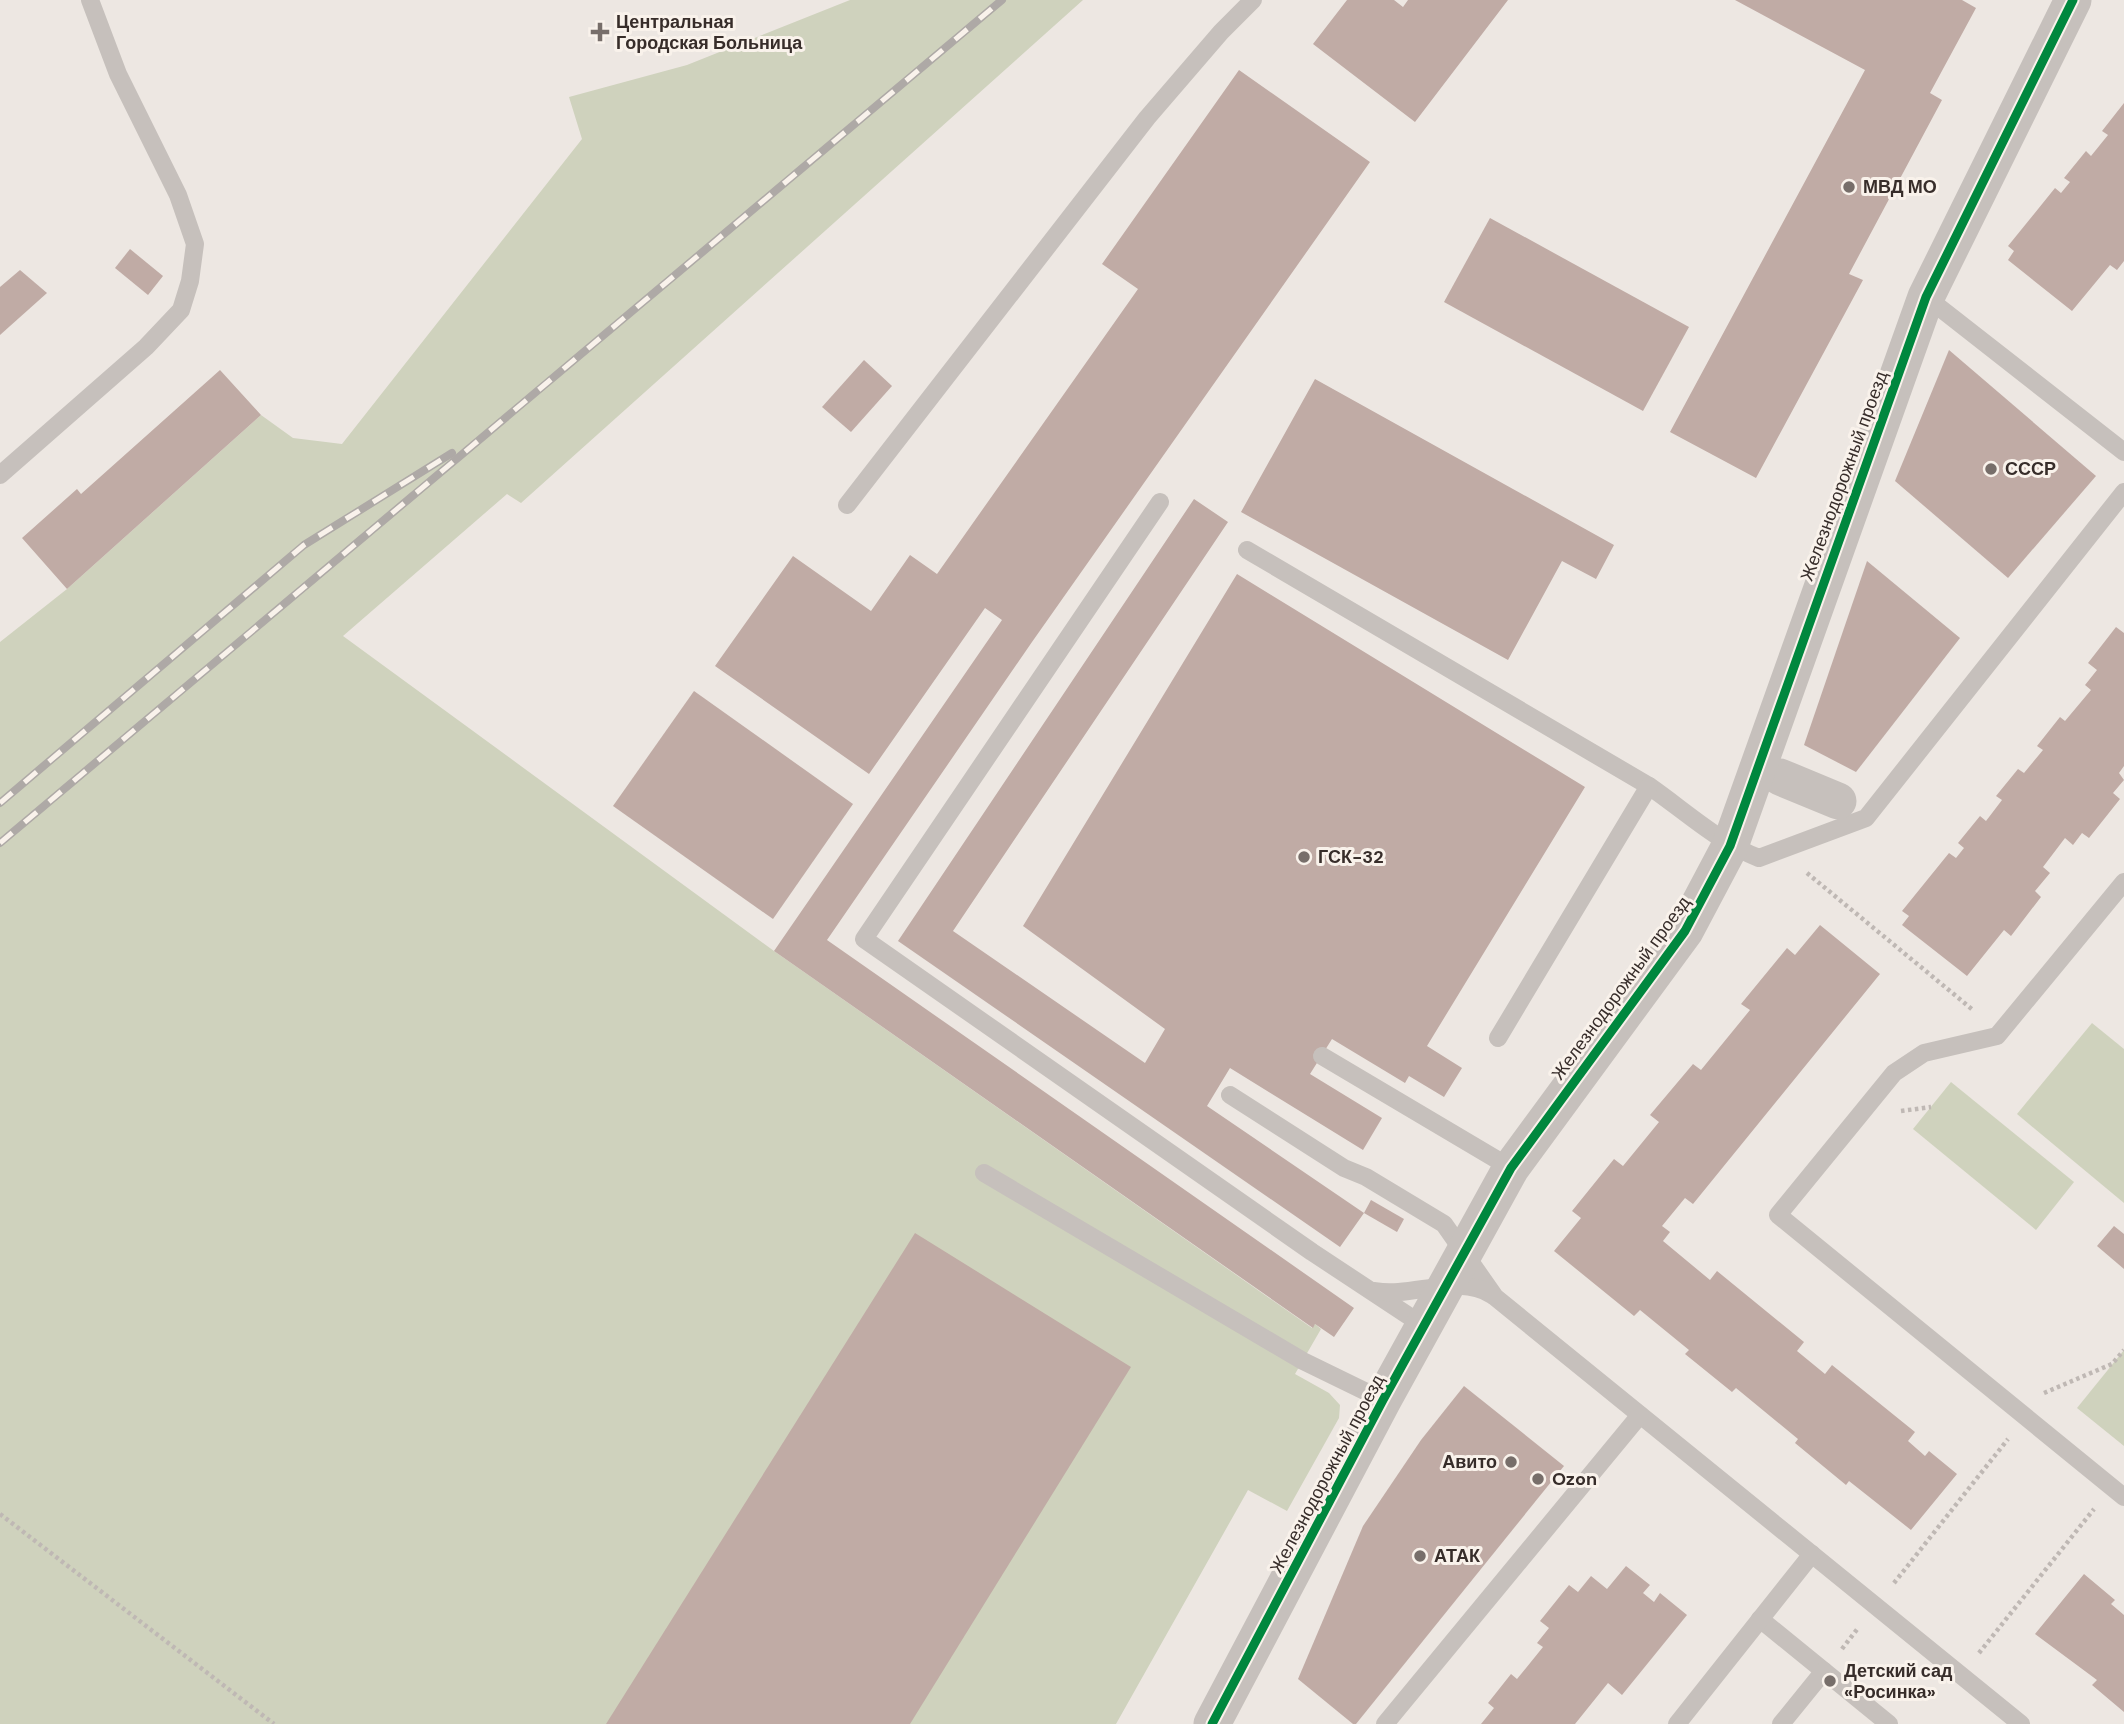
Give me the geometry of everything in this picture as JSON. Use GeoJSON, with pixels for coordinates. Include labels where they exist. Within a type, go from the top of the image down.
{"type":"FeatureCollection","features":[{"type":"Feature","properties":{"kind":"street","name":"Железнодорожный проезд"},"geometry":{"type":"LineString","coordinates":[[1212,1724],[1383,1400],[1511,1168],[1685,931],[1730,846],[1926,297],[2073,0]]}},
{"type":"Feature","properties":{"kind":"street"},"geometry":{"type":"LineString","coordinates":[[1780,777],[1838,802]]}},
{"type":"Feature","properties":{"kind":"lane"},"geometry":{"type":"LineString","coordinates":[[0,475],[146,347],[181,310],[190,281],[195,244],[178,195],[118,74],[90,0]]}},
{"type":"Feature","properties":{"kind":"lane"},"geometry":{"type":"LineString","coordinates":[[847,505],[1147,118],[1221,32],[1253,0]]}},
{"type":"Feature","properties":{"kind":"lane"},"geometry":{"type":"LineString","coordinates":[[1926,297],[2124,452]]}},
{"type":"Feature","properties":{"kind":"lane"},"geometry":{"type":"LineString","coordinates":[[1247,550],[1649,786],[1730,846],[1759,858],[1866,818],[2124,492]]}},
{"type":"Feature","properties":{"kind":"lane"},"geometry":{"type":"LineString","coordinates":[[1160,502],[864,939],[1362,1285],[1424,1325]]}},
{"type":"Feature","properties":{"kind":"lane"},"geometry":{"type":"LineString","coordinates":[[1498,1038],[1649,786]]}},
{"type":"Feature","properties":{"kind":"lane"},"geometry":{"type":"LineString","coordinates":[[2118,1492],[1778,1215],[1894,1073],[1924,1053],[1997,1036],[2124,883]]}},
{"type":"Feature","properties":{"kind":"lane"},"geometry":{"type":"LineString","coordinates":[[1322,1056],[1511,1168]]}},
{"type":"Feature","properties":{"kind":"lane"},"geometry":{"type":"LineString","coordinates":[[1230,1095],[1344,1168],[1366,1177],[1444,1224],[1494,1297]]}},
{"type":"Feature","properties":{"kind":"lane"},"geometry":{"type":"LineString","coordinates":[[984,1172],[1303,1361],[1383,1400]]}},
{"type":"Feature","properties":{"kind":"lane"},"geometry":{"type":"LineString","coordinates":[[1362,1285],[1386,1293],[1474,1287],[1494,1297],[2021,1724]]}},
{"type":"Feature","properties":{"kind":"lane"},"geometry":{"type":"LineString","coordinates":[[1385,1724],[1640,1415]]}},
{"type":"Feature","properties":{"kind":"lane"},"geometry":{"type":"LineString","coordinates":[[1677,1724],[1812,1554]]}},
{"type":"Feature","properties":{"kind":"lane"},"geometry":{"type":"LineString","coordinates":[[1760,1619],[1889,1724]]}},
{"type":"Feature","properties":{"kind":"lane"},"geometry":{"type":"LineString","coordinates":[[1781,1724],[1824,1671]]}},
{"type":"Feature","properties":{"kind":"path"},"geometry":{"type":"LineString","coordinates":[[1779,850],[1984,1019],[1997,1036]]}},
{"type":"Feature","properties":{"kind":"path"},"geometry":{"type":"LineString","coordinates":[[1824,1671],[2046,1390],[2112,1364],[2124,1350]]}},
{"type":"Feature","properties":{"kind":"path"},"geometry":{"type":"LineString","coordinates":[[1961,1675],[2118,1492]]}},
{"type":"Feature","properties":{"kind":"path"},"geometry":{"type":"LineString","coordinates":[[0,1514],[274,1724]]}},
{"type":"Feature","properties":{"kind":"green space"},"geometry":{"type":"Polygon","coordinates":[[[850,0],[1083,0],[521,503],[507,494],[343,636],[774,951],[1312,1328],[1315,1324],[1321,1329],[1295,1374],[1329,1393],[1340,1405],[1339,1418],[1287,1511],[1248,1490],[1116,1724],[0,1724],[0,642],[67,589],[261,415],[293,438],[342,444],[582,139],[569,97],[687,65],[850,0]]]}},
{"type":"Feature","properties":{"kind":"green space"},"geometry":{"type":"Polygon","coordinates":[[[2092,1023],[2124,1049],[2124,1203],[2017,1114],[2092,1023]]]}},
{"type":"Feature","properties":{"kind":"green space"},"geometry":{"type":"Polygon","coordinates":[[[1951,1082],[2074,1182],[2036,1230],[1913,1129],[1951,1082]]]}},
{"type":"Feature","properties":{"kind":"green space"},"geometry":{"type":"Polygon","coordinates":[[[2124,1350],[2124,1446],[2077,1408],[2124,1350]]]}},
{"type":"Feature","properties":{"kind":"building"},"geometry":{"type":"Polygon","coordinates":[[[1347,0],[1394,0],[1403,7],[1408,0],[1508,0],[1415,122],[1313,44],[1347,0]]]}},
{"type":"Feature","properties":{"kind":"building","name":"МВД МО"},"geometry":{"type":"Polygon","coordinates":[[[1735,0],[1962,0],[1976,8],[1930,93],[1942,100],[1849,274],[1863,280],[1756,478],[1670,432],[1865,70],[1735,0]]]}},
{"type":"Feature","properties":{"kind":"building"},"geometry":{"type":"Polygon","coordinates":[[[1239,70],[1370,162],[1032,642],[827,940],[1354,1308],[1334,1337],[1315,1324],[1313,1328],[774,951],[1002,620],[985,608],[869,774],[715,666],[793,556],[871,611],[910,555],[937,574],[1138,289],[1102,264],[1239,70]]]}},
{"type":"Feature","properties":{"kind":"building"},"geometry":{"type":"Polygon","coordinates":[[[2124,103],[2124,261],[2117,270],[2110,265],[2072,311],[2008,260],[2014,251],[2008,246],[2055,188],[2061,193],[2070,182],[2064,178],[2086,151],[2091,156],[2108,135],[2102,131],[2124,103]]]}},
{"type":"Feature","properties":{"kind":"building"},"geometry":{"type":"Polygon","coordinates":[[[1490,218],[1689,327],[1643,411],[1444,302],[1490,218]]]}},
{"type":"Feature","properties":{"kind":"building"},"geometry":{"type":"Polygon","coordinates":[[[130,249],[163,276],[148,295],[115,268],[130,249]]]}},
{"type":"Feature","properties":{"kind":"building"},"geometry":{"type":"Polygon","coordinates":[[[20,270],[47,293],[0,335],[0,287],[20,270]]]}},
{"type":"Feature","properties":{"kind":"building"},"geometry":{"type":"Polygon","coordinates":[[[1949,350],[2096,476],[2008,578],[1895,481],[1949,350]]]}},
{"type":"Feature","properties":{"kind":"building"},"geometry":{"type":"Polygon","coordinates":[[[864,360],[892,386],[851,432],[822,407],[864,360]]]}},
{"type":"Feature","properties":{"kind":"building"},"geometry":{"type":"Polygon","coordinates":[[[220,370],[261,415],[67,589],[22,538],[77,489],[81,494],[220,370]]]}},
{"type":"Feature","properties":{"kind":"building"},"geometry":{"type":"Polygon","coordinates":[[[1315,379],[1614,545],[1596,579],[1562,561],[1508,660],[1241,512],[1315,379]]]}},
{"type":"Feature","properties":{"kind":"building","name":"ГСК-32"},"geometry":{"type":"Polygon","coordinates":[[[1194,499],[1228,522],[953,931],[1145,1063],[1165,1029],[1023,926],[1237,574],[1585,787],[1427,1046],[1462,1068],[1444,1097],[1409,1076],[1405,1083],[1332,1039],[1310,1074],[1382,1118],[1363,1150],[1230,1068],[1207,1106],[1364,1213],[1340,1247],[898,941],[1194,499]]]}},
{"type":"Feature","properties":{"kind":"building"},"geometry":{"type":"Polygon","coordinates":[[[1867,561],[1960,638],[1856,772],[1804,745],[1867,561]]]}},
{"type":"Feature","properties":{"kind":"building"},"geometry":{"type":"Polygon","coordinates":[[[2116,627],[2124,633],[2124,766],[2119,773],[2124,780],[2113,793],[2120,799],[2089,838],[2082,833],[2073,845],[2065,838],[2043,867],[2050,873],[2035,891],[2041,897],[2011,936],[2004,930],[1967,976],[1902,925],[1909,916],[1902,911],[1949,853],[1956,858],[1964,848],[1958,843],[1980,816],[1986,821],[2002,800],[1996,796],[2018,769],[2024,773],[2043,750],[2037,746],[2060,717],[2065,721],[2091,690],[2085,685],[2097,670],[2088,663],[2116,627]]]}},
{"type":"Feature","properties":{"kind":"building"},"geometry":{"type":"Polygon","coordinates":[[[694,691],[853,804],[773,919],[613,806],[694,691]]]}},
{"type":"Feature","properties":{"kind":"building"},"geometry":{"type":"Polygon","coordinates":[[[1820,925],[1880,974],[1693,1204],[1685,1198],[1662,1226],[1670,1232],[1663,1241],[1710,1280],[1717,1271],[1804,1342],[1797,1351],[1825,1374],[1832,1365],[1915,1432],[1908,1441],[1925,1456],[1929,1451],[1957,1474],[1911,1530],[1849,1481],[1846,1485],[1795,1443],[1798,1439],[1736,1388],[1732,1392],[1685,1354],[1689,1350],[1640,1310],[1634,1316],[1554,1251],[1581,1218],[1572,1211],[1614,1159],[1623,1166],[1659,1122],[1650,1115],[1693,1064],[1701,1070],[1750,1010],[1741,1004],[1787,948],[1795,955],[1820,925]]]}},
{"type":"Feature","properties":{"kind":"building"},"geometry":{"type":"Polygon","coordinates":[[[1371,1200],[1404,1219],[1397,1232],[1364,1213],[1371,1200]]]}},
{"type":"Feature","properties":{"kind":"building"},"geometry":{"type":"Polygon","coordinates":[[[2114,1226],[2124,1234],[2124,1269],[2097,1246],[2114,1226]]]}},
{"type":"Feature","properties":{"kind":"building"},"geometry":{"type":"Polygon","coordinates":[[[915,1233],[1131,1367],[910,1724],[606,1724],[915,1233]]]}},
{"type":"Feature","properties":{"kind":"building","name":"АТАК"},"geometry":{"type":"Polygon","coordinates":[[[1464,1386],[1564,1466],[1356,1724],[1353,1724],[1298,1679],[1363,1526],[1421,1440],[1464,1386]]]}},
{"type":"Feature","properties":{"kind":"building"},"geometry":{"type":"Polygon","coordinates":[[[1626,1566],[1650,1585],[1643,1593],[1654,1602],[1660,1593],[1687,1615],[1622,1695],[1608,1683],[1575,1724],[1481,1724],[1494,1708],[1488,1703],[1511,1674],[1517,1679],[1543,1647],[1537,1643],[1549,1628],[1540,1621],[1569,1585],[1578,1592],[1591,1576],[1607,1589],[1626,1566]]]}},
{"type":"Feature","properties":{"kind":"building"},"geometry":{"type":"Polygon","coordinates":[[[2084,1574],[2115,1600],[2111,1604],[2124,1615],[2124,1712],[2092,1685],[2097,1680],[2035,1634],[2084,1574]]]}},
{"type":"Feature","properties":{"kind":"railway"},"geometry":{"type":"LineString","coordinates":[[0,843],[1002,0]]}},
{"type":"Feature","properties":{"kind":"railway"},"geometry":{"type":"LineString","coordinates":[[0,803],[304,545],[452,453]]}},
{"type":"Feature","properties":{"kind":"cycle path"},"geometry":{"type":"LineString","coordinates":[[1212,1724],[1383,1400],[1511,1168],[1685,931],[1730,846],[1926,297],[2073,0]]}},
{"type":"Feature","properties":{"kind":"place","name":"Центральная Городская Больница"},"geometry":{"type":"Point","coordinates":[600,32]}},
{"type":"Feature","properties":{"kind":"place","name":"МВД МО"},"geometry":{"type":"Point","coordinates":[1849,187]}},
{"type":"Feature","properties":{"kind":"place","name":"СССР"},"geometry":{"type":"Point","coordinates":[1991,469]}},
{"type":"Feature","properties":{"kind":"place","name":"ГСК-32"},"geometry":{"type":"Point","coordinates":[1304,857]}},
{"type":"Feature","properties":{"kind":"place","name":"Авито"},"geometry":{"type":"Point","coordinates":[1511,1462]}},
{"type":"Feature","properties":{"kind":"place","name":"Ozon"},"geometry":{"type":"Point","coordinates":[1538,1479]}},
{"type":"Feature","properties":{"kind":"place","name":"АТАК"},"geometry":{"type":"Point","coordinates":[1420,1556]}},
{"type":"Feature","properties":{"kind":"place","name":"Детский сад «Росинка»"},"geometry":{"type":"Point","coordinates":[1830,1681]}}]}
